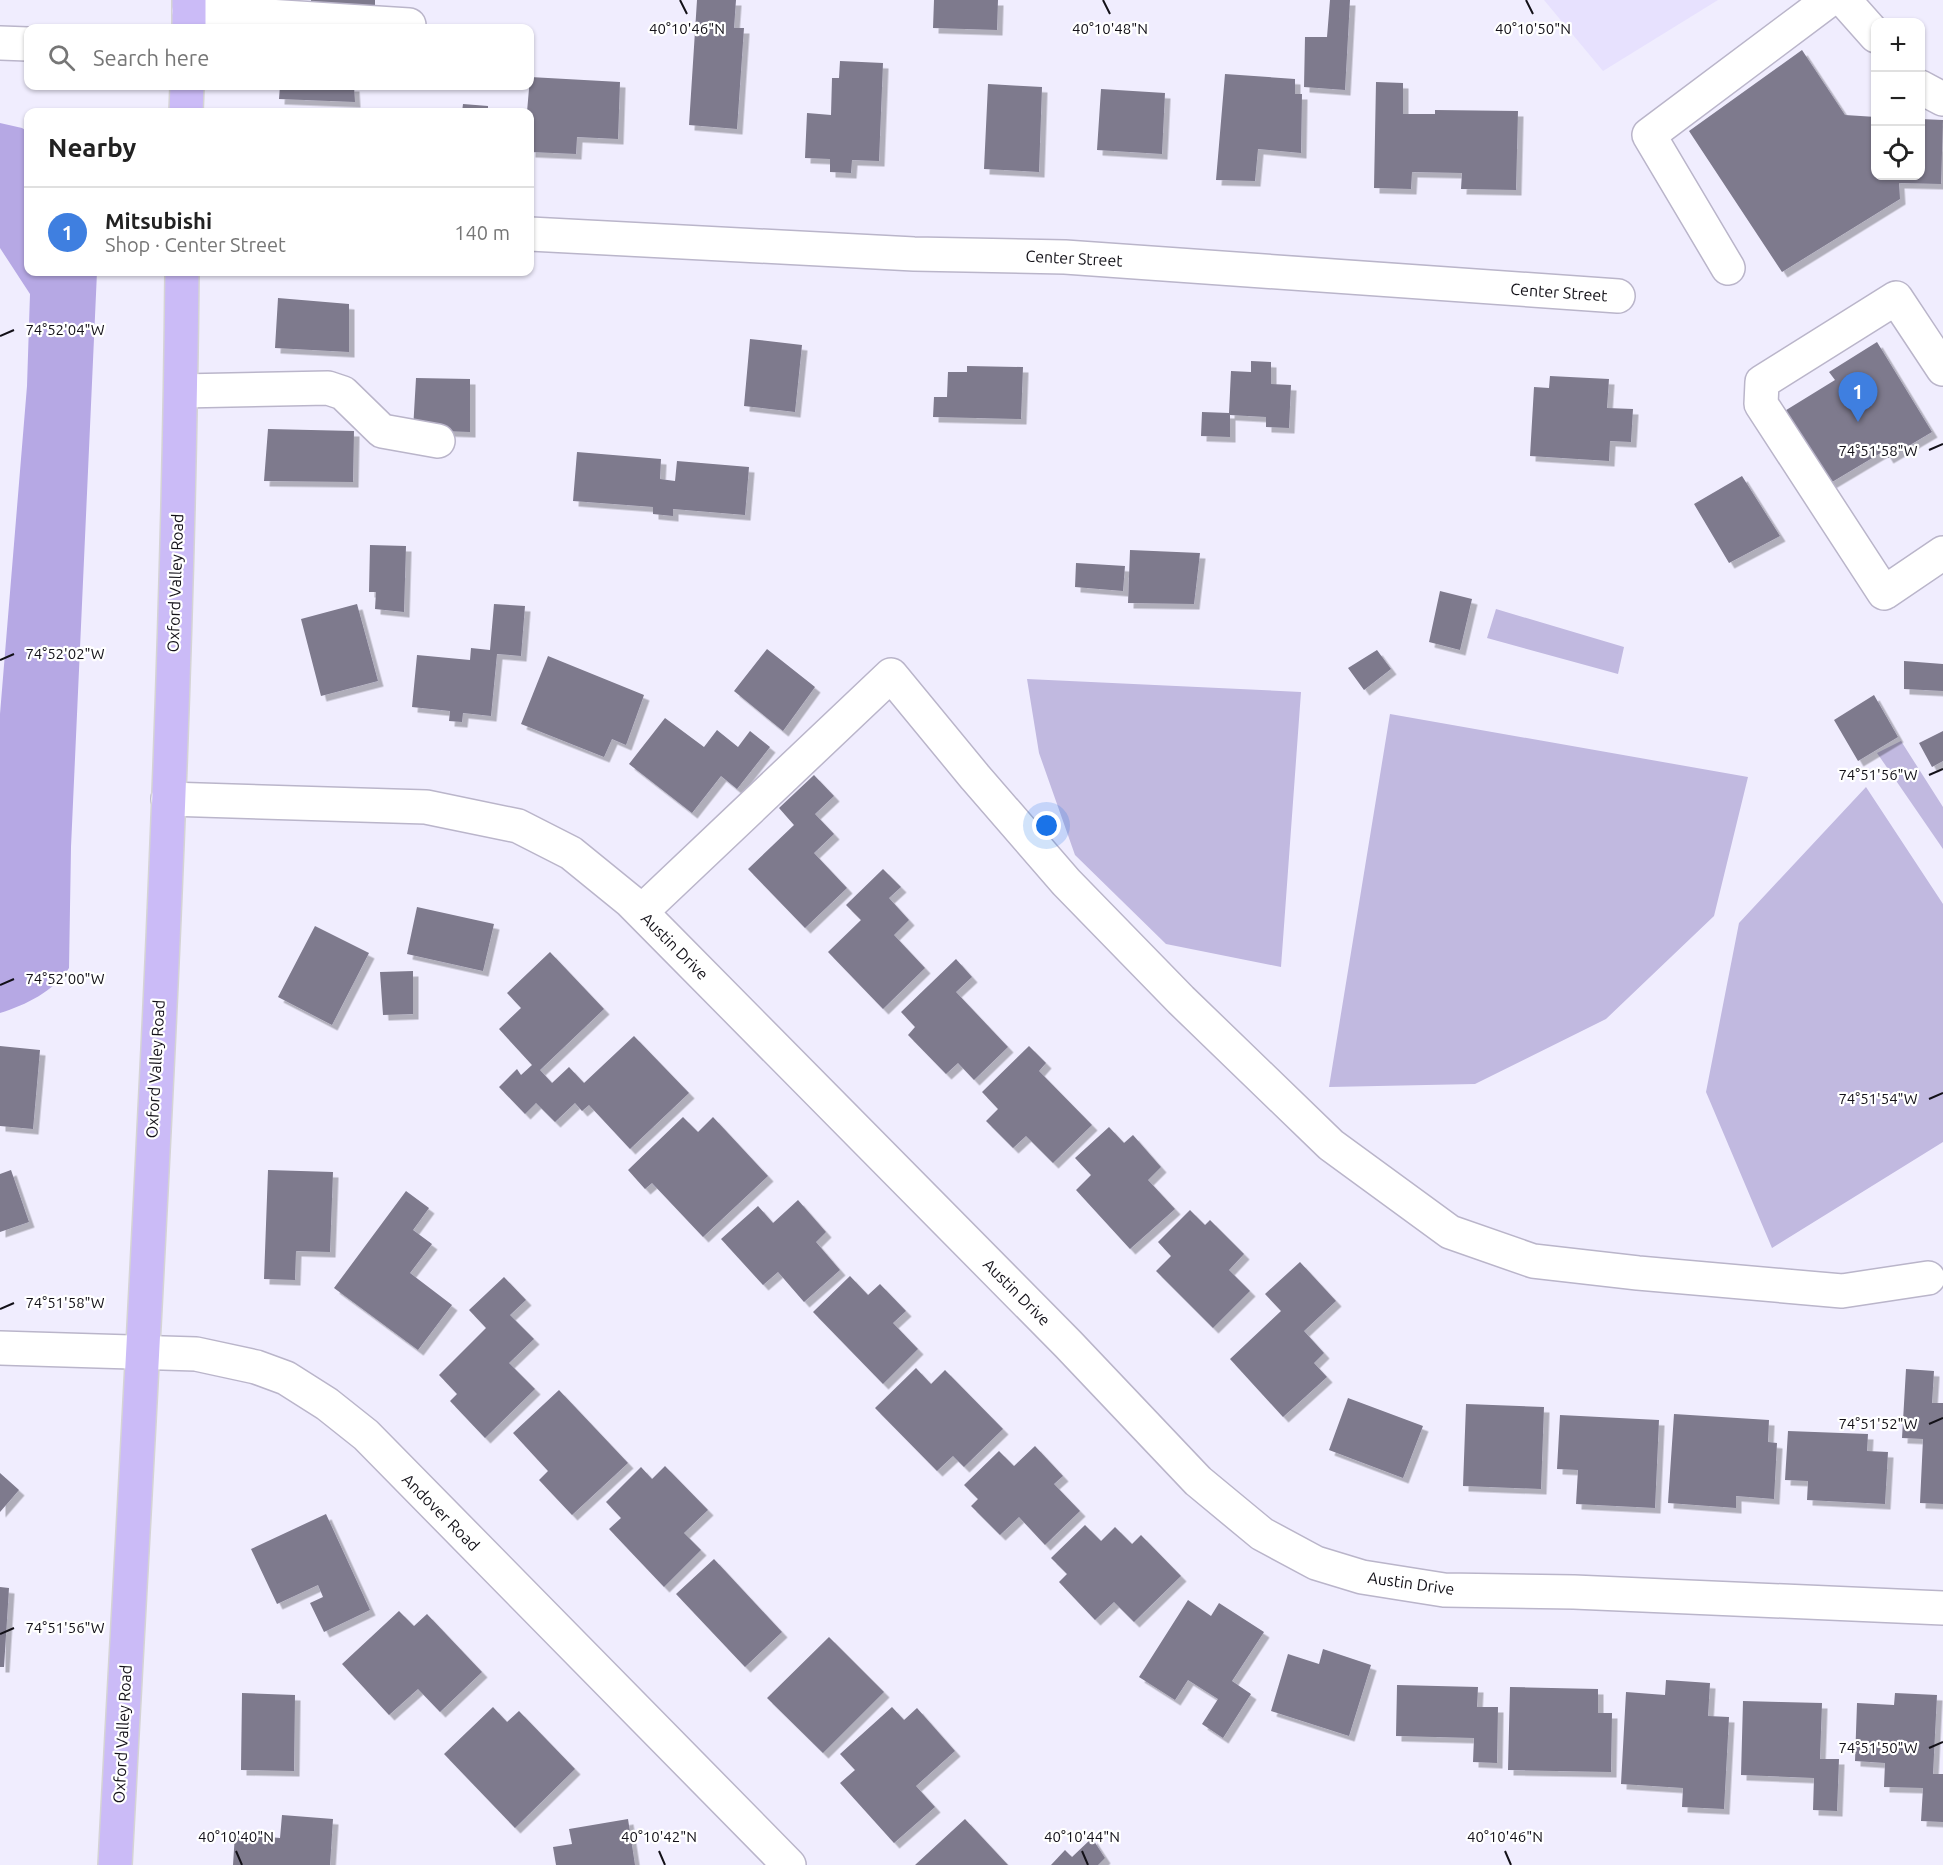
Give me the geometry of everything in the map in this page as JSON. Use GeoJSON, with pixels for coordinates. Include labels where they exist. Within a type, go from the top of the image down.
{"type":"FeatureCollection","features":[{"type":"Feature","properties":{"kind":"main road"},"geometry":{"type":"LineString","coordinates":[[186,108],[187,90]]}},
{"type":"Feature","properties":{"kind":"main road","name":"Oxford Valley Road"},"geometry":{"type":"LineString","coordinates":[[115,1865],[168,799],[181,391],[182,276]]}},
{"type":"Feature","properties":{"kind":"street"},"geometry":{"type":"LineString","coordinates":[[1728,268],[1649,135],[1829,0]]}},
{"type":"Feature","properties":{"kind":"street"},"geometry":{"type":"LineString","coordinates":[[1844,0],[1871,31]]}},
{"type":"Feature","properties":{"kind":"street"},"geometry":{"type":"LineString","coordinates":[[189,13],[391,24]]}},
{"type":"Feature","properties":{"kind":"street"},"geometry":{"type":"LineString","coordinates":[[0,43],[24,44]]}},
{"type":"Feature","properties":{"kind":"street"},"geometry":{"type":"LineString","coordinates":[[1925,90],[1943,99]]}},
{"type":"Feature","properties":{"kind":"street","name":"Center Street"},"geometry":{"type":"LineString","coordinates":[[534,234],[914,254],[1065,256],[1618,296]]}},
{"type":"Feature","properties":{"kind":"street"},"geometry":{"type":"LineString","coordinates":[[1943,369],[1896,298],[1762,382],[1761,404],[1884,593],[1943,553]]}},
{"type":"Feature","properties":{"kind":"street"},"geometry":{"type":"LineString","coordinates":[[181,391],[328,388],[343,393],[382,431],[438,441]]}},
{"type":"Feature","properties":{"kind":"street"},"geometry":{"type":"LineString","coordinates":[[642,912],[891,675],[1066,882],[1181,1000],[1331,1145],[1450,1232],[1533,1261],[1638,1273],[1842,1291],[1928,1278]]}},
{"type":"Feature","properties":{"kind":"street","name":"Austin Drive"},"geometry":{"type":"LineString","coordinates":[[168,799],[426,807],[518,826],[571,854],[642,912],[1068,1344],[1198,1481],[1262,1534],[1316,1563],[1362,1577],[1444,1590],[1574,1592],[1943,1608]]}},
{"type":"Feature","properties":{"kind":"street","name":"Andover Road"},"geometry":{"type":"LineString","coordinates":[[0,1348],[196,1354],[256,1367],[286,1378],[327,1404],[366,1435],[789,1865]]}},
{"type":"Feature","properties":{"kind":"shaded area"},"geometry":{"type":"Polygon","coordinates":[[[1544,0],[1718,0],[1603,71],[1544,0]]]}},
{"type":"Feature","properties":{"kind":"shaded area"},"geometry":{"type":"Polygon","coordinates":[[[0,123],[24,129],[24,276],[97,276],[71,847],[69,968],[56,984],[39,996],[0,1013],[0,714],[27,386],[30,294],[0,248],[0,123]]]}},
{"type":"Feature","properties":{"kind":"shaded area"},"geometry":{"type":"Polygon","coordinates":[[[1496,609],[1624,647],[1618,674],[1487,638],[1496,609]]]}},
{"type":"Feature","properties":{"kind":"shaded area"},"geometry":{"type":"Polygon","coordinates":[[[1027,679],[1301,692],[1281,967],[1166,944],[1075,855],[1039,753],[1027,679]]]}},
{"type":"Feature","properties":{"kind":"shaded area"},"geometry":{"type":"Polygon","coordinates":[[[1390,714],[1748,777],[1714,916],[1606,1019],[1475,1084],[1329,1087],[1390,714]]]}},
{"type":"Feature","properties":{"kind":"shaded area"},"geometry":{"type":"Polygon","coordinates":[[[1901,741],[1943,807],[1943,849],[1877,753],[1901,741]]]}},
{"type":"Feature","properties":{"kind":"shaded area"},"geometry":{"type":"Polygon","coordinates":[[[1866,787],[1943,904],[1943,1142],[1772,1248],[1706,1092],[1739,923],[1866,787]]]}},
{"type":"Feature","properties":{"kind":"building"},"geometry":{"type":"Polygon","coordinates":[[[311,0],[375,0],[375,7],[311,2],[311,0]]]}},
{"type":"Feature","properties":{"kind":"building"},"geometry":{"type":"Polygon","coordinates":[[[697,0],[736,0],[734,28],[744,28],[737,129],[689,125],[697,0]]]}},
{"type":"Feature","properties":{"kind":"building"},"geometry":{"type":"Polygon","coordinates":[[[934,0],[998,0],[997,30],[933,28],[934,0]]]}},
{"type":"Feature","properties":{"kind":"building"},"geometry":{"type":"Polygon","coordinates":[[[1330,0],[1350,0],[1345,90],[1304,87],[1305,37],[1327,37],[1330,0]]]}},
{"type":"Feature","properties":{"kind":"building"},"geometry":{"type":"Polygon","coordinates":[[[1802,50],[1845,115],[1871,117],[1871,180],[1925,180],[1925,119],[1943,120],[1941,184],[1899,183],[1900,199],[1782,272],[1689,131],[1802,50]]]}},
{"type":"Feature","properties":{"kind":"building"},"geometry":{"type":"Polygon","coordinates":[[[840,61],[883,63],[879,161],[852,160],[851,173],[830,172],[830,159],[805,158],[807,113],[831,115],[832,78],[839,78],[840,61]]]}},
{"type":"Feature","properties":{"kind":"building"},"geometry":{"type":"Polygon","coordinates":[[[1225,74],[1295,79],[1295,94],[1302,94],[1301,153],[1258,149],[1255,181],[1216,180],[1225,74]]]}},
{"type":"Feature","properties":{"kind":"building"},"geometry":{"type":"Polygon","coordinates":[[[534,77],[620,82],[618,139],[577,137],[576,154],[534,152],[534,108],[527,108],[529,90],[534,90],[534,77]]]}},
{"type":"Feature","properties":{"kind":"building"},"geometry":{"type":"Polygon","coordinates":[[[1376,82],[1403,83],[1403,114],[1435,114],[1435,110],[1518,111],[1516,190],[1461,189],[1462,173],[1412,172],[1411,189],[1374,188],[1376,82]]]}},
{"type":"Feature","properties":{"kind":"building"},"geometry":{"type":"Polygon","coordinates":[[[988,84],[1042,87],[1039,172],[984,169],[988,84]]]}},
{"type":"Feature","properties":{"kind":"building"},"geometry":{"type":"Polygon","coordinates":[[[1101,89],[1165,93],[1162,154],[1097,150],[1101,89]]]}},
{"type":"Feature","properties":{"kind":"building"},"geometry":{"type":"Polygon","coordinates":[[[280,90],[354,90],[355,102],[279,99],[280,90]]]}},
{"type":"Feature","properties":{"kind":"building"},"geometry":{"type":"Polygon","coordinates":[[[463,104],[488,106],[488,108],[462,108],[463,104]]]}},
{"type":"Feature","properties":{"kind":"building"},"geometry":{"type":"Polygon","coordinates":[[[278,298],[349,304],[349,352],[275,348],[278,298]]]}},
{"type":"Feature","properties":{"kind":"building"},"geometry":{"type":"Polygon","coordinates":[[[750,339],[802,345],[795,412],[744,406],[750,339]]]}},
{"type":"Feature","properties":{"kind":"building"},"geometry":{"type":"Polygon","coordinates":[[[1877,342],[1932,432],[1888,458],[1884,451],[1827,485],[1783,412],[1835,380],[1829,372],[1877,342]]]}},
{"type":"Feature","properties":{"kind":"building"},"geometry":{"type":"Polygon","coordinates":[[[1251,361],[1271,362],[1271,384],[1291,385],[1289,428],[1266,427],[1266,417],[1230,415],[1230,437],[1201,436],[1202,412],[1229,413],[1231,371],[1251,372],[1251,361]]]}},
{"type":"Feature","properties":{"kind":"building"},"geometry":{"type":"Polygon","coordinates":[[[967,366],[1023,367],[1021,419],[933,417],[934,397],[947,397],[948,372],[967,372],[967,366]]]}},
{"type":"Feature","properties":{"kind":"building"},"geometry":{"type":"Polygon","coordinates":[[[1550,376],[1609,379],[1607,408],[1633,409],[1631,442],[1610,441],[1609,461],[1530,456],[1534,387],[1549,388],[1550,376]]]}},
{"type":"Feature","properties":{"kind":"building"},"geometry":{"type":"Polygon","coordinates":[[[416,378],[470,379],[470,432],[413,430],[416,378]]]}},
{"type":"Feature","properties":{"kind":"building"},"geometry":{"type":"Polygon","coordinates":[[[268,429],[354,431],[353,482],[264,481],[268,429]]]}},
{"type":"Feature","properties":{"kind":"building"},"geometry":{"type":"Polygon","coordinates":[[[577,452],[661,459],[660,479],[675,481],[677,461],[749,467],[745,515],[673,509],[673,516],[653,514],[653,507],[573,501],[577,452]]]}},
{"type":"Feature","properties":{"kind":"building"},"geometry":{"type":"Polygon","coordinates":[[[1742,476],[1780,536],[1729,563],[1694,504],[1742,476]]]}},
{"type":"Feature","properties":{"kind":"building"},"geometry":{"type":"Polygon","coordinates":[[[370,545],[406,546],[404,612],[375,609],[376,592],[369,592],[370,545]]]}},
{"type":"Feature","properties":{"kind":"building"},"geometry":{"type":"Polygon","coordinates":[[[1130,550],[1200,553],[1194,604],[1128,603],[1130,550]]]}},
{"type":"Feature","properties":{"kind":"building"},"geometry":{"type":"Polygon","coordinates":[[[1076,563],[1125,566],[1123,591],[1075,587],[1076,563]]]}},
{"type":"Feature","properties":{"kind":"building"},"geometry":{"type":"Polygon","coordinates":[[[1440,591],[1472,599],[1460,650],[1429,642],[1440,591]]]}},
{"type":"Feature","properties":{"kind":"building"},"geometry":{"type":"Polygon","coordinates":[[[357,604],[378,681],[321,696],[301,619],[357,604]]]}},
{"type":"Feature","properties":{"kind":"building"},"geometry":{"type":"Polygon","coordinates":[[[494,604],[525,606],[521,656],[497,654],[491,716],[463,713],[462,722],[449,721],[450,711],[412,707],[417,655],[470,660],[471,648],[490,650],[494,604]]]}},
{"type":"Feature","properties":{"kind":"building"},"geometry":{"type":"Polygon","coordinates":[[[767,649],[815,687],[783,731],[734,691],[767,649]]]}},
{"type":"Feature","properties":{"kind":"building"},"geometry":{"type":"Polygon","coordinates":[[[1377,650],[1391,669],[1364,690],[1348,668],[1377,650]]]}},
{"type":"Feature","properties":{"kind":"building"},"geometry":{"type":"Polygon","coordinates":[[[548,656],[644,695],[626,745],[612,739],[604,757],[521,724],[548,656]]]}},
{"type":"Feature","properties":{"kind":"building"},"geometry":{"type":"Polygon","coordinates":[[[1904,661],[1943,664],[1943,691],[1904,689],[1904,661]]]}},
{"type":"Feature","properties":{"kind":"building"},"geometry":{"type":"Polygon","coordinates":[[[1874,695],[1898,737],[1858,761],[1834,720],[1874,695]]]}},
{"type":"Feature","properties":{"kind":"building"},"geometry":{"type":"Polygon","coordinates":[[[665,718],[704,747],[717,730],[738,747],[750,731],[770,747],[737,789],[721,776],[692,813],[629,764],[665,718]]]}},
{"type":"Feature","properties":{"kind":"building"},"geometry":{"type":"Polygon","coordinates":[[[1943,731],[1943,761],[1932,767],[1919,743],[1943,731]]]}},
{"type":"Feature","properties":{"kind":"building"},"geometry":{"type":"Polygon","coordinates":[[[814,775],[834,796],[815,814],[834,834],[814,853],[847,888],[805,928],[748,869],[794,825],[779,808],[814,775]]]}},
{"type":"Feature","properties":{"kind":"building"},"geometry":{"type":"Polygon","coordinates":[[[883,869],[901,887],[889,898],[909,920],[894,935],[925,968],[883,1009],[828,952],[861,920],[846,905],[883,869]]]}},
{"type":"Feature","properties":{"kind":"building"},"geometry":{"type":"Polygon","coordinates":[[[417,907],[494,924],[483,971],[407,954],[417,907]]]}},
{"type":"Feature","properties":{"kind":"building"},"geometry":{"type":"Polygon","coordinates":[[[315,926],[369,953],[332,1025],[278,997],[315,926]]]}},
{"type":"Feature","properties":{"kind":"building"},"geometry":{"type":"Polygon","coordinates":[[[550,952],[604,1009],[540,1070],[552,1083],[569,1067],[584,1083],[634,1036],[689,1093],[630,1149],[589,1105],[582,1111],[575,1103],[555,1122],[536,1103],[525,1114],[499,1087],[517,1069],[521,1075],[532,1065],[499,1029],[521,1008],[507,993],[550,952]]]}},
{"type":"Feature","properties":{"kind":"building"},"geometry":{"type":"Polygon","coordinates":[[[956,959],[972,977],[956,992],[1008,1047],[974,1080],[958,1063],[946,1074],[908,1035],[915,1027],[901,1012],[956,959]]]}},
{"type":"Feature","properties":{"kind":"building"},"geometry":{"type":"Polygon","coordinates":[[[413,971],[413,1014],[383,1015],[380,972],[413,971]]]}},
{"type":"Feature","properties":{"kind":"building"},"geometry":{"type":"Polygon","coordinates":[[[0,1046],[40,1050],[33,1129],[0,1126],[0,1046]]]}},
{"type":"Feature","properties":{"kind":"building"},"geometry":{"type":"Polygon","coordinates":[[[1029,1046],[1046,1063],[1039,1071],[1092,1125],[1053,1163],[1026,1136],[1013,1148],[986,1121],[998,1109],[982,1092],[1029,1046]]]}},
{"type":"Feature","properties":{"kind":"building"},"geometry":{"type":"Polygon","coordinates":[[[683,1117],[698,1132],[713,1117],[768,1176],[703,1237],[652,1183],[645,1189],[628,1170],[683,1117]]]}},
{"type":"Feature","properties":{"kind":"building"},"geometry":{"type":"Polygon","coordinates":[[[1109,1127],[1124,1143],[1133,1135],[1161,1167],[1148,1180],[1175,1209],[1130,1249],[1076,1190],[1091,1175],[1075,1158],[1109,1127]]]}},
{"type":"Feature","properties":{"kind":"building"},"geometry":{"type":"Polygon","coordinates":[[[11,1170],[29,1222],[0,1232],[0,1174],[11,1170]]]}},
{"type":"Feature","properties":{"kind":"building"},"geometry":{"type":"Polygon","coordinates":[[[268,1170],[333,1172],[330,1252],[296,1251],[295,1280],[264,1279],[268,1170]]]}},
{"type":"Feature","properties":{"kind":"building"},"geometry":{"type":"Polygon","coordinates":[[[406,1191],[429,1208],[413,1230],[432,1244],[410,1273],[452,1305],[418,1350],[334,1288],[406,1191]]]}},
{"type":"Feature","properties":{"kind":"building"},"geometry":{"type":"Polygon","coordinates":[[[798,1200],[826,1232],[816,1242],[840,1270],[804,1302],[778,1272],[763,1285],[721,1239],[758,1206],[773,1223],[798,1200]]]}},
{"type":"Feature","properties":{"kind":"building"},"geometry":{"type":"Polygon","coordinates":[[[1190,1210],[1205,1225],[1210,1220],[1244,1254],[1229,1270],[1250,1291],[1213,1328],[1156,1271],[1171,1256],[1158,1242],[1190,1210]]]}},
{"type":"Feature","properties":{"kind":"building"},"geometry":{"type":"Polygon","coordinates":[[[1300,1262],[1336,1301],[1304,1331],[1324,1353],[1314,1363],[1327,1377],[1283,1417],[1230,1359],[1281,1311],[1265,1294],[1300,1262]]]}},
{"type":"Feature","properties":{"kind":"building"},"geometry":{"type":"Polygon","coordinates":[[[850,1276],[868,1295],[880,1284],[906,1311],[893,1323],[918,1349],[883,1384],[813,1312],[850,1276]]]}},
{"type":"Feature","properties":{"kind":"building"},"geometry":{"type":"Polygon","coordinates":[[[504,1277],[526,1300],[510,1315],[534,1339],[509,1363],[535,1389],[485,1438],[450,1401],[457,1394],[439,1375],[486,1328],[469,1310],[504,1277]]]}},
{"type":"Feature","properties":{"kind":"building"},"geometry":{"type":"Polygon","coordinates":[[[916,1368],[931,1384],[945,1370],[1003,1429],[964,1467],[953,1456],[937,1471],[875,1408],[916,1368]]]}},
{"type":"Feature","properties":{"kind":"building"},"geometry":{"type":"Polygon","coordinates":[[[1906,1369],[1934,1371],[1932,1403],[1943,1403],[1943,1504],[1920,1503],[1923,1439],[1902,1438],[1906,1369]]]}},
{"type":"Feature","properties":{"kind":"building"},"geometry":{"type":"Polygon","coordinates":[[[559,1390],[628,1463],[572,1515],[539,1480],[548,1471],[513,1433],[559,1390]]]}},
{"type":"Feature","properties":{"kind":"building"},"geometry":{"type":"Polygon","coordinates":[[[1348,1398],[1423,1426],[1403,1478],[1329,1450],[1348,1398]]]}},
{"type":"Feature","properties":{"kind":"building"},"geometry":{"type":"Polygon","coordinates":[[[1466,1404],[1544,1407],[1541,1489],[1463,1486],[1466,1404]]]}},
{"type":"Feature","properties":{"kind":"building"},"geometry":{"type":"Polygon","coordinates":[[[1674,1414],[1769,1420],[1768,1442],[1777,1443],[1774,1499],[1736,1496],[1736,1508],[1668,1503],[1674,1414]]]}},
{"type":"Feature","properties":{"kind":"building"},"geometry":{"type":"Polygon","coordinates":[[[1560,1415],[1659,1420],[1655,1508],[1576,1504],[1578,1470],[1557,1469],[1560,1415]]]}},
{"type":"Feature","properties":{"kind":"building"},"geometry":{"type":"Polygon","coordinates":[[[1788,1431],[1868,1434],[1867,1451],[1888,1452],[1885,1504],[1807,1500],[1808,1481],[1785,1480],[1788,1431]]]}},
{"type":"Feature","properties":{"kind":"building"},"geometry":{"type":"Polygon","coordinates":[[[1035,1446],[1063,1476],[1054,1484],[1080,1511],[1045,1545],[1019,1517],[1000,1535],[971,1506],[978,1499],[964,1485],[999,1451],[1014,1466],[1035,1446]]]}},
{"type":"Feature","properties":{"kind":"building"},"geometry":{"type":"Polygon","coordinates":[[[665,1466],[708,1510],[684,1533],[701,1550],[664,1587],[609,1529],[621,1518],[606,1502],[641,1467],[652,1479],[665,1466]]]}},
{"type":"Feature","properties":{"kind":"building"},"geometry":{"type":"Polygon","coordinates":[[[0,1473],[19,1490],[0,1512],[0,1473]]]}},
{"type":"Feature","properties":{"kind":"building"},"geometry":{"type":"Polygon","coordinates":[[[326,1514],[370,1610],[324,1632],[310,1603],[323,1597],[318,1585],[277,1604],[251,1549],[326,1514]]]}},
{"type":"Feature","properties":{"kind":"building"},"geometry":{"type":"Polygon","coordinates":[[[1085,1525],[1101,1541],[1115,1527],[1132,1544],[1141,1535],[1181,1576],[1134,1622],[1114,1602],[1095,1620],[1059,1582],[1067,1574],[1051,1558],[1085,1525]]]}},
{"type":"Feature","properties":{"kind":"building"},"geometry":{"type":"Polygon","coordinates":[[[714,1559],[782,1632],[745,1667],[676,1594],[714,1559]]]}},
{"type":"Feature","properties":{"kind":"building"},"geometry":{"type":"Polygon","coordinates":[[[0,1587],[9,1588],[4,1667],[0,1667],[0,1587]]]}},
{"type":"Feature","properties":{"kind":"building"},"geometry":{"type":"Polygon","coordinates":[[[1188,1600],[1211,1616],[1219,1603],[1264,1632],[1232,1681],[1251,1694],[1223,1738],[1202,1724],[1218,1699],[1188,1680],[1175,1700],[1139,1677],[1188,1600]]]}},
{"type":"Feature","properties":{"kind":"building"},"geometry":{"type":"Polygon","coordinates":[[[399,1611],[414,1626],[427,1614],[482,1672],[440,1712],[418,1689],[389,1715],[342,1664],[399,1611]]]}},
{"type":"Feature","properties":{"kind":"building"},"geometry":{"type":"Polygon","coordinates":[[[829,1637],[884,1692],[823,1753],[767,1698],[829,1637]]]}},
{"type":"Feature","properties":{"kind":"building"},"geometry":{"type":"Polygon","coordinates":[[[1323,1649],[1371,1665],[1349,1736],[1271,1711],[1288,1654],[1319,1664],[1323,1649]]]}},
{"type":"Feature","properties":{"kind":"building"},"geometry":{"type":"Polygon","coordinates":[[[1666,1680],[1710,1683],[1708,1716],[1729,1717],[1724,1809],[1682,1807],[1683,1788],[1621,1784],[1626,1692],[1665,1695],[1666,1680]]]}},
{"type":"Feature","properties":{"kind":"building"},"geometry":{"type":"Polygon","coordinates":[[[1397,1685],[1478,1687],[1477,1707],[1498,1707],[1497,1763],[1473,1762],[1474,1738],[1396,1736],[1397,1685]]]}},
{"type":"Feature","properties":{"kind":"building"},"geometry":{"type":"Polygon","coordinates":[[[1510,1687],[1598,1689],[1598,1713],[1612,1713],[1611,1772],[1508,1770],[1510,1687]]]}},
{"type":"Feature","properties":{"kind":"building"},"geometry":{"type":"Polygon","coordinates":[[[242,1693],[295,1695],[294,1771],[241,1770],[242,1693]]]}},
{"type":"Feature","properties":{"kind":"building"},"geometry":{"type":"Polygon","coordinates":[[[1895,1693],[1937,1695],[1933,1774],[1943,1774],[1943,1822],[1921,1821],[1923,1788],[1884,1787],[1885,1763],[1855,1761],[1857,1703],[1894,1705],[1895,1693]]]}},
{"type":"Feature","properties":{"kind":"building"},"geometry":{"type":"Polygon","coordinates":[[[1743,1701],[1822,1703],[1820,1759],[1839,1759],[1837,1811],[1813,1810],[1814,1778],[1741,1775],[1743,1701]]]}},
{"type":"Feature","properties":{"kind":"building"},"geometry":{"type":"Polygon","coordinates":[[[493,1707],[507,1722],[519,1711],[575,1769],[515,1828],[444,1754],[493,1707]]]}},
{"type":"Feature","properties":{"kind":"building"},"geometry":{"type":"Polygon","coordinates":[[[892,1707],[904,1720],[917,1708],[955,1751],[916,1786],[935,1807],[894,1843],[840,1783],[855,1770],[840,1754],[892,1707]]]}},
{"type":"Feature","properties":{"kind":"building"},"geometry":{"type":"Polygon","coordinates":[[[282,1815],[333,1819],[330,1865],[233,1865],[235,1834],[280,1838],[282,1815]]]}},
{"type":"Feature","properties":{"kind":"building"},"geometry":{"type":"Polygon","coordinates":[[[628,1819],[635,1865],[556,1865],[553,1847],[572,1844],[569,1829],[628,1819]]]}},
{"type":"Feature","properties":{"kind":"building"},"geometry":{"type":"Polygon","coordinates":[[[965,1819],[1008,1865],[915,1865],[965,1819]]]}},
{"type":"Feature","properties":{"kind":"building"},"geometry":{"type":"Polygon","coordinates":[[[1092,1838],[1105,1858],[1098,1865],[1051,1865],[1065,1850],[1072,1857],[1092,1838]]]}},
{"type":"Feature","properties":{"kind":"place","name":"Mitsubishi"},"geometry":{"type":"Point","coordinates":[1858,422]}}]}
